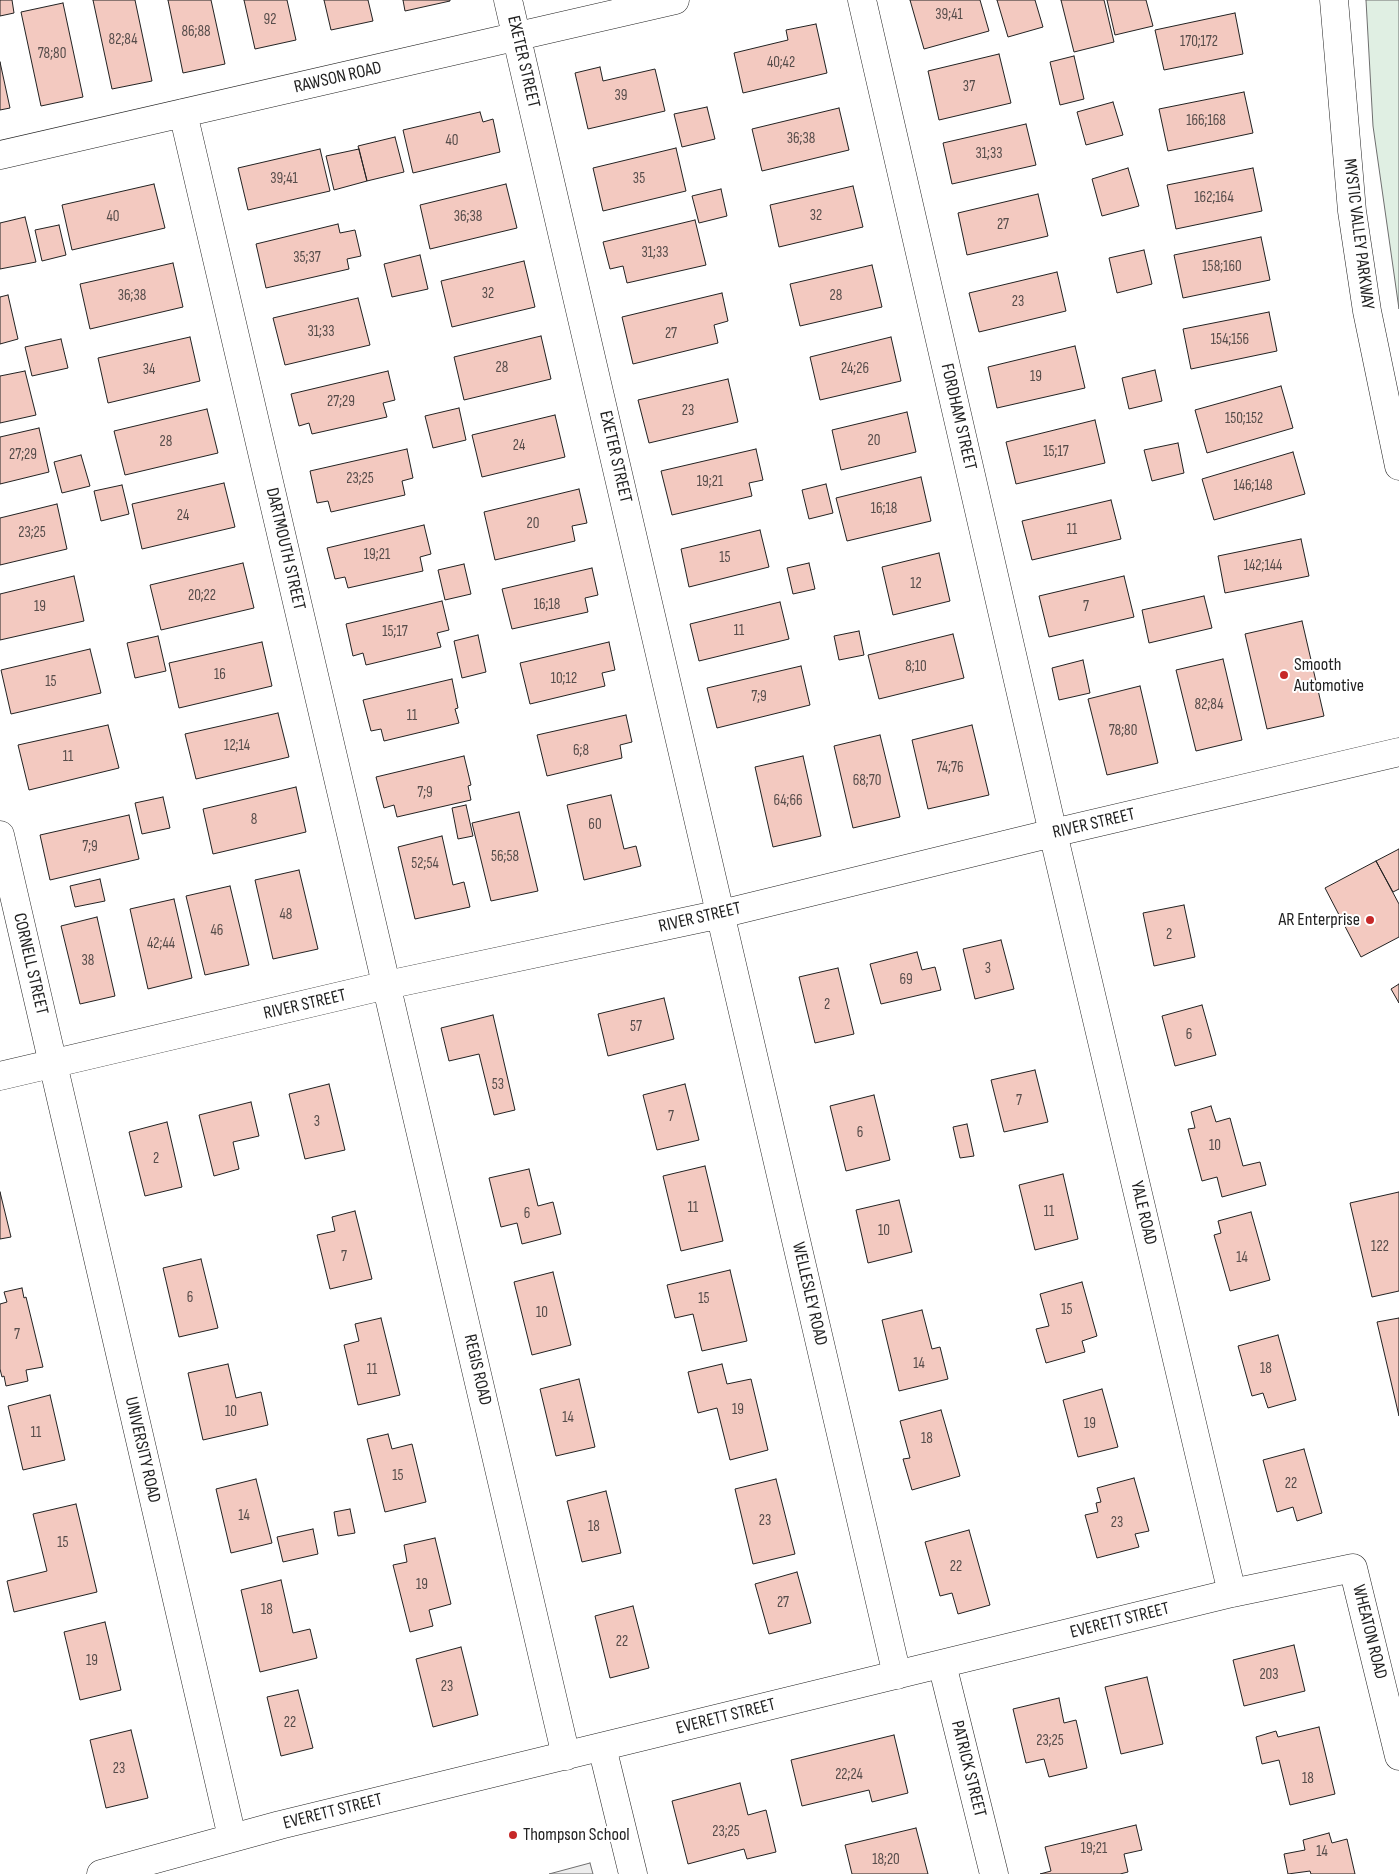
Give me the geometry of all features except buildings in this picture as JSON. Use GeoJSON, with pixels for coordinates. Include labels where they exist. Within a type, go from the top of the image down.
{"type":"FeatureCollection","features":[{"type":"Feature","properties":{"kind":"street","name":"EXETER STREET"},"geometry":{"type":"LineString","coordinates":[[508,0],[721,914]]}},
{"type":"Feature","properties":{"kind":"street","name":"RAWSON ROAD"},"geometry":{"type":"LineString","coordinates":[[0,155],[675,0]]}},
{"type":"Feature","properties":{"kind":"street","name":"FORDHAM STREET"},"geometry":{"type":"LineString","coordinates":[[862,0],[1053,833]]}},
{"type":"Feature","properties":{"kind":"street","name":"MYSTIC VALLEY PARKWAY"},"geometry":{"type":"LineString","coordinates":[[1334,0],[1354,220],[1367,311],[1399,466]]}},
{"type":"Feature","properties":{"kind":"street","name":"DARTMOUTH STREET"},"geometry":{"type":"LineString","coordinates":[[183,113],[387,985]]}},
{"type":"Feature","properties":{"kind":"street","name":"RIVER STREET"},"geometry":{"type":"LineString","coordinates":[[0,1076],[387,985],[721,914],[1053,833],[1399,752]]}},
{"type":"Feature","properties":{"kind":"street","name":"YALE ROAD"},"geometry":{"type":"LineString","coordinates":[[1053,833],[1232,1594]]}},
{"type":"Feature","properties":{"kind":"street","name":"CORNELL STREET"},"geometry":{"type":"LineString","coordinates":[[0,835],[53,1064]]}},
{"type":"Feature","properties":{"kind":"street","name":"WELLESLEY ROAD"},"geometry":{"type":"LineString","coordinates":[[721,914],[897,1675]]}},
{"type":"Feature","properties":{"kind":"street","name":"REGIS ROAD"},"geometry":{"type":"LineString","coordinates":[[387,985],[566,1756]]}},
{"type":"Feature","properties":{"kind":"street","name":"UNIVERSITY ROAD"},"geometry":{"type":"LineString","coordinates":[[53,1064],[232,1837]]}},
{"type":"Feature","properties":{"kind":"street","name":"EVERETT STREET"},"geometry":{"type":"LineString","coordinates":[[102,1874],[232,1837],[1232,1594],[1353,1568]]}},
{"type":"Feature","properties":{"kind":"street","name":"WHEATON ROAD"},"geometry":{"type":"LineString","coordinates":[[1353,1568],[1399,1756]]}},
{"type":"Feature","properties":{"kind":"street","name":"PATRICK STREET"},"geometry":{"type":"LineString","coordinates":[[942,1664],[994,1874]]}},
{"type":"Feature","properties":{"kind":"street"},"geometry":{"type":"LineString","coordinates":[[602,1747],[633,1874]]}},
{"type":"Feature","properties":{"kind":"green space"},"geometry":{"type":"Polygon","coordinates":[[[1366,0],[1399,0],[1399,309],[1373,126],[1366,0]]]}},
{"type":"Feature","properties":{"kind":"shaded area"},"geometry":{"type":"Polygon","coordinates":[[[590,1863],[593,1874],[549,1874],[590,1863]]]}},
{"type":"Feature","properties":{"kind":"place","name":"Smooth Automotive"},"geometry":{"type":"Point","coordinates":[1284,675]}},
{"type":"Feature","properties":{"kind":"place","name":"AR Enterprise"},"geometry":{"type":"Point","coordinates":[1370,920]}},
{"type":"Feature","properties":{"kind":"place","name":"Thompson School"},"geometry":{"type":"Point","coordinates":[513,1835]}}]}
